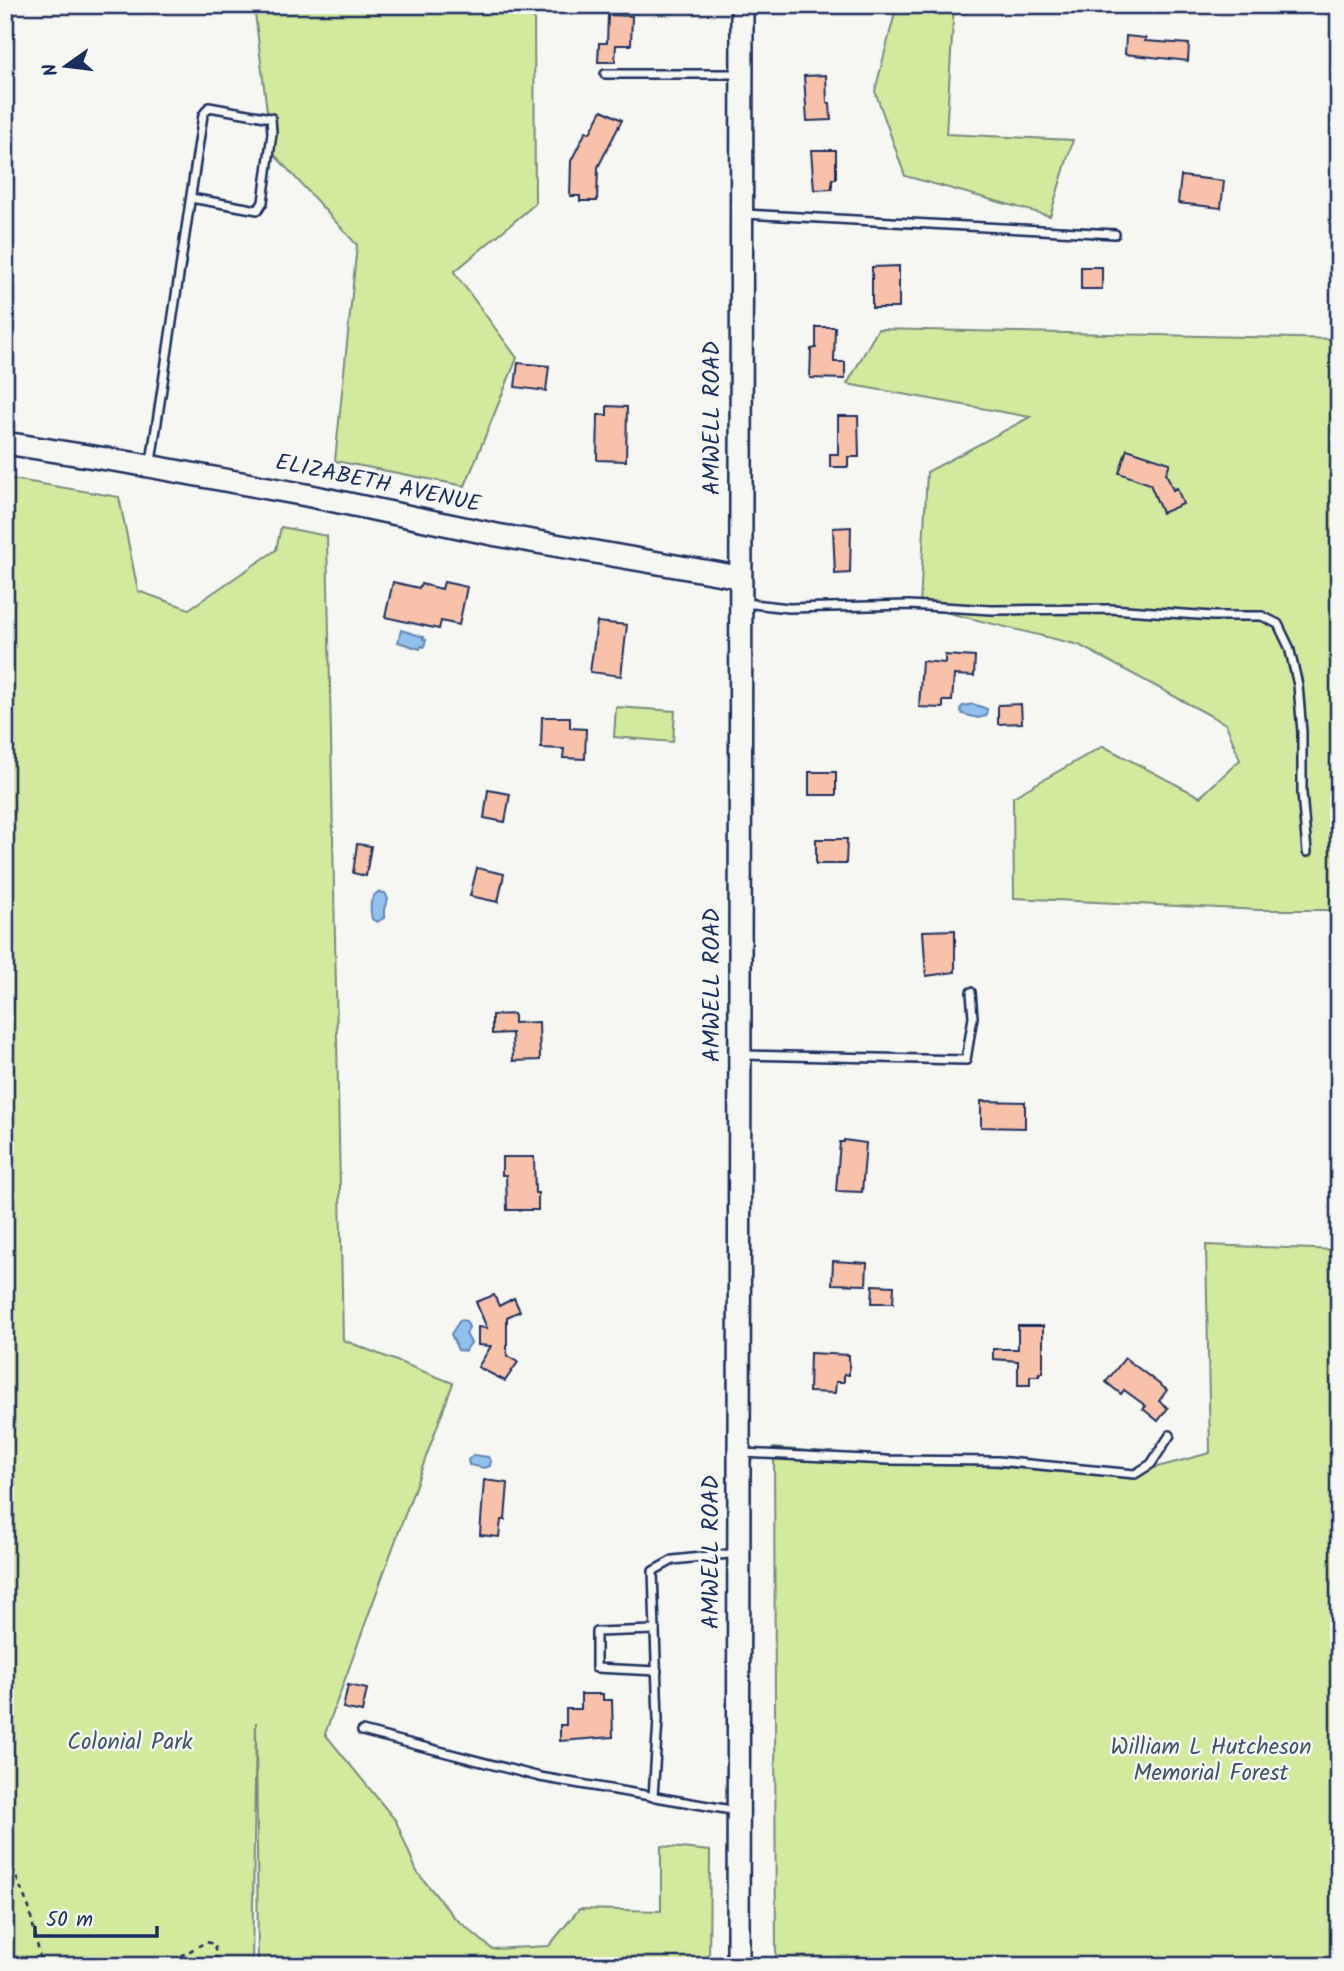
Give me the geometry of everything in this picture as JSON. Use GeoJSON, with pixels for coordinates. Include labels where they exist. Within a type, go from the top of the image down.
{"type":"FeatureCollection","features":[{"type":"Feature","properties":{"kind":"main road","name":"AMWELL ROAD"},"geometry":{"type":"LineString","coordinates":[[738,1966],[742,5]]}},
{"type":"Feature","properties":{"kind":"main road","name":"ELIZABETH AVENUE"},"geometry":{"type":"LineString","coordinates":[[5,443],[306,495],[497,535],[739,577]]}},
{"type":"Feature","properties":{"kind":"lane"},"geometry":{"type":"LineString","coordinates":[[1065,5],[1087,12]]}},
{"type":"Feature","properties":{"kind":"lane"},"geometry":{"type":"LineString","coordinates":[[605,74],[741,74]]}},
{"type":"Feature","properties":{"kind":"lane"},"geometry":{"type":"LineString","coordinates":[[151,467],[203,115],[209,107],[271,118],[272,133],[263,202],[258,210],[191,198]]}},
{"type":"Feature","properties":{"kind":"lane"},"geometry":{"type":"LineString","coordinates":[[740,214],[1115,233]]}},
{"type":"Feature","properties":{"kind":"lane"},"geometry":{"type":"LineString","coordinates":[[739,603],[789,608],[909,605],[992,610],[1111,609],[1213,616],[1262,616],[1278,624],[1289,647],[1298,685],[1303,732],[1302,793],[1307,852]]}},
{"type":"Feature","properties":{"kind":"lane"},"geometry":{"type":"LineString","coordinates":[[739,1055],[966,1060],[973,1017],[971,992]]}},
{"type":"Feature","properties":{"kind":"lane"},"geometry":{"type":"LineString","coordinates":[[739,1453],[887,1460],[998,1461],[1135,1474],[1152,1464],[1170,1435]]}},
{"type":"Feature","properties":{"kind":"lane"},"geometry":{"type":"LineString","coordinates":[[653,1797],[658,1720],[653,1570],[673,1560],[738,1553]]}},
{"type":"Feature","properties":{"kind":"lane"},"geometry":{"type":"LineString","coordinates":[[656,1630],[596,1632],[596,1668],[657,1671]]}},
{"type":"Feature","properties":{"kind":"lane"},"geometry":{"type":"LineString","coordinates":[[362,1731],[540,1777],[738,1811]]}},
{"type":"Feature","properties":{"kind":"path"},"geometry":{"type":"LineString","coordinates":[[5,1850],[29,1908],[42,1966]]}},
{"type":"Feature","properties":{"kind":"path"},"geometry":{"type":"LineString","coordinates":[[163,1966],[206,1941],[214,1944],[217,1960]]}},
{"type":"Feature","properties":{"kind":"green space"},"geometry":{"type":"Polygon","coordinates":[[[254,5],[534,5],[535,204],[454,272],[517,358],[465,486],[335,461],[357,245],[272,152],[254,5]]]}},
{"type":"Feature","properties":{"kind":"green space"},"geometry":{"type":"Polygon","coordinates":[[[897,5],[954,5],[946,134],[1073,140],[1050,216],[905,176],[875,91],[897,5]]]}},
{"type":"Feature","properties":{"kind":"green space"},"geometry":{"type":"Polygon","coordinates":[[[878,329],[1339,339],[1339,910],[1260,910],[1014,898],[1013,797],[1103,746],[1200,797],[1240,760],[1226,724],[1079,645],[920,606],[927,472],[1030,417],[847,384],[878,329]]]}},
{"type":"Feature","properties":{"kind":"green space","name":"Colonial Park"},"geometry":{"type":"Polygon","coordinates":[[[6,478],[119,497],[138,591],[189,609],[276,550],[281,527],[327,536],[343,1340],[453,1383],[325,1734],[396,1821],[417,1872],[453,1916],[492,1949],[549,1946],[579,1909],[661,1911],[661,1846],[710,1851],[709,1966],[258,1966],[256,1722],[252,1966],[5,1966],[6,478]]]}},
{"type":"Feature","properties":{"kind":"green space"},"geometry":{"type":"Polygon","coordinates":[[[616,707],[675,711],[673,742],[614,737],[616,707]]]}},
{"type":"Feature","properties":{"kind":"green space","name":"William L Hutcheson Memorial Forest"},"geometry":{"type":"Polygon","coordinates":[[[1206,1245],[1339,1250],[1339,1966],[776,1966],[774,1448],[1073,1473],[1135,1473],[1210,1453],[1206,1245]]]}},
{"type":"Feature","properties":{"kind":"water"},"geometry":{"type":"Polygon","coordinates":[[[401,630],[424,637],[424,647],[421,646],[420,649],[398,642],[401,630]]]}},
{"type":"Feature","properties":{"kind":"water"},"geometry":{"type":"Polygon","coordinates":[[[973,704],[987,709],[986,716],[978,718],[962,714],[960,709],[963,706],[973,704]]]}},
{"type":"Feature","properties":{"kind":"water"},"geometry":{"type":"Polygon","coordinates":[[[378,892],[385,893],[388,899],[384,918],[377,922],[372,919],[371,908],[373,897],[378,892]]]}},
{"type":"Feature","properties":{"kind":"water"},"geometry":{"type":"Polygon","coordinates":[[[460,1320],[466,1321],[469,1327],[466,1334],[471,1343],[465,1351],[458,1350],[451,1334],[460,1320]]]}},
{"type":"Feature","properties":{"kind":"water"},"geometry":{"type":"Polygon","coordinates":[[[473,1455],[488,1457],[490,1466],[485,1468],[469,1465],[468,1460],[473,1455]]]}},
{"type":"Feature","properties":{"kind":"building"},"geometry":{"type":"Polygon","coordinates":[[[608,15],[632,16],[631,45],[616,45],[615,62],[598,62],[599,43],[607,43],[608,15]]]}},
{"type":"Feature","properties":{"kind":"building"},"geometry":{"type":"Polygon","coordinates":[[[1126,36],[1146,38],[1145,41],[1189,44],[1188,61],[1125,54],[1126,36]]]}},
{"type":"Feature","properties":{"kind":"building"},"geometry":{"type":"Polygon","coordinates":[[[826,75],[831,120],[807,121],[804,76],[826,75]]]}},
{"type":"Feature","properties":{"kind":"building"},"geometry":{"type":"Polygon","coordinates":[[[602,110],[622,120],[598,167],[597,201],[580,201],[580,196],[570,196],[571,161],[586,131],[590,133],[602,110]]]}},
{"type":"Feature","properties":{"kind":"building"},"geometry":{"type":"Polygon","coordinates":[[[811,150],[836,150],[836,179],[832,179],[832,189],[814,190],[811,150]]]}},
{"type":"Feature","properties":{"kind":"building"},"geometry":{"type":"Polygon","coordinates":[[[1181,176],[1224,181],[1221,208],[1178,203],[1181,176]]]}},
{"type":"Feature","properties":{"kind":"building"},"geometry":{"type":"Polygon","coordinates":[[[899,266],[899,308],[872,308],[872,267],[899,266]]]}},
{"type":"Feature","properties":{"kind":"building"},"geometry":{"type":"Polygon","coordinates":[[[1081,267],[1102,267],[1102,289],[1081,289],[1081,267]]]}},
{"type":"Feature","properties":{"kind":"building"},"geometry":{"type":"Polygon","coordinates":[[[816,327],[835,327],[834,362],[845,362],[845,379],[810,378],[811,349],[816,348],[816,327]]]}},
{"type":"Feature","properties":{"kind":"building"},"geometry":{"type":"Polygon","coordinates":[[[518,363],[549,366],[546,391],[515,387],[518,363]]]}},
{"type":"Feature","properties":{"kind":"building"},"geometry":{"type":"Polygon","coordinates":[[[607,406],[627,407],[626,461],[597,460],[598,415],[607,415],[607,406]]]}},
{"type":"Feature","properties":{"kind":"building"},"geometry":{"type":"Polygon","coordinates":[[[838,416],[858,416],[859,457],[848,457],[848,467],[830,467],[830,454],[838,454],[838,416]]]}},
{"type":"Feature","properties":{"kind":"building"},"geometry":{"type":"Polygon","coordinates":[[[1127,449],[1170,463],[1166,473],[1173,490],[1177,488],[1183,504],[1162,513],[1150,484],[1119,473],[1127,449]]]}},
{"type":"Feature","properties":{"kind":"building"},"geometry":{"type":"Polygon","coordinates":[[[851,527],[850,573],[835,574],[833,528],[851,527]]]}},
{"type":"Feature","properties":{"kind":"building"},"geometry":{"type":"Polygon","coordinates":[[[393,582],[419,588],[421,584],[442,589],[444,582],[467,587],[459,625],[441,621],[439,629],[385,617],[393,582]]]}},
{"type":"Feature","properties":{"kind":"building"},"geometry":{"type":"Polygon","coordinates":[[[597,622],[627,625],[621,676],[590,672],[597,622]]]}},
{"type":"Feature","properties":{"kind":"building"},"geometry":{"type":"Polygon","coordinates":[[[945,655],[975,657],[974,676],[954,675],[952,701],[943,701],[943,708],[919,707],[922,661],[945,663],[945,655]]]}},
{"type":"Feature","properties":{"kind":"building"},"geometry":{"type":"Polygon","coordinates":[[[1021,704],[1022,723],[998,724],[998,705],[1021,704]]]}},
{"type":"Feature","properties":{"kind":"building"},"geometry":{"type":"Polygon","coordinates":[[[542,717],[570,717],[570,728],[586,729],[585,759],[563,758],[564,749],[541,748],[542,717]]]}},
{"type":"Feature","properties":{"kind":"building"},"geometry":{"type":"Polygon","coordinates":[[[809,772],[836,772],[836,795],[809,795],[809,772]]]}},
{"type":"Feature","properties":{"kind":"building"},"geometry":{"type":"Polygon","coordinates":[[[488,790],[510,794],[505,822],[484,818],[488,790]]]}},
{"type":"Feature","properties":{"kind":"building"},"geometry":{"type":"Polygon","coordinates":[[[816,839],[847,839],[846,864],[816,864],[816,839]]]}},
{"type":"Feature","properties":{"kind":"building"},"geometry":{"type":"Polygon","coordinates":[[[357,844],[371,846],[366,876],[353,873],[357,844]]]}},
{"type":"Feature","properties":{"kind":"building"},"geometry":{"type":"Polygon","coordinates":[[[477,868],[504,874],[498,902],[470,896],[477,868]]]}},
{"type":"Feature","properties":{"kind":"building"},"geometry":{"type":"Polygon","coordinates":[[[955,930],[955,972],[926,976],[923,931],[955,930]]]}},
{"type":"Feature","properties":{"kind":"building"},"geometry":{"type":"Polygon","coordinates":[[[514,1014],[514,1023],[539,1022],[540,1060],[513,1061],[512,1033],[492,1034],[492,1015],[514,1014]]]}},
{"type":"Feature","properties":{"kind":"building"},"geometry":{"type":"Polygon","coordinates":[[[981,1101],[1025,1102],[1025,1128],[981,1127],[981,1101]]]}},
{"type":"Feature","properties":{"kind":"building"},"geometry":{"type":"Polygon","coordinates":[[[844,1140],[866,1143],[862,1192],[836,1191],[840,1142],[844,1140]]]}},
{"type":"Feature","properties":{"kind":"building"},"geometry":{"type":"Polygon","coordinates":[[[502,1157],[534,1157],[538,1210],[507,1210],[506,1175],[502,1175],[502,1157]]]}},
{"type":"Feature","properties":{"kind":"building"},"geometry":{"type":"Polygon","coordinates":[[[833,1261],[867,1263],[866,1285],[832,1284],[833,1261]]]}},
{"type":"Feature","properties":{"kind":"building"},"geometry":{"type":"Polygon","coordinates":[[[873,1285],[894,1286],[893,1303],[872,1303],[873,1285]]]}},
{"type":"Feature","properties":{"kind":"building"},"geometry":{"type":"Polygon","coordinates":[[[494,1295],[499,1306],[514,1298],[520,1311],[507,1317],[507,1356],[518,1362],[505,1381],[478,1367],[491,1346],[478,1345],[478,1327],[487,1328],[476,1302],[494,1295]]]}},
{"type":"Feature","properties":{"kind":"building"},"geometry":{"type":"Polygon","coordinates":[[[1018,1326],[1043,1326],[1043,1373],[1030,1376],[1030,1385],[1018,1385],[1018,1361],[993,1359],[993,1349],[1018,1349],[1018,1326]]]}},
{"type":"Feature","properties":{"kind":"building"},"geometry":{"type":"Polygon","coordinates":[[[810,1353],[849,1355],[849,1375],[844,1374],[844,1382],[836,1382],[835,1393],[809,1392],[810,1353]]]}},
{"type":"Feature","properties":{"kind":"building"},"geometry":{"type":"Polygon","coordinates":[[[1125,1358],[1167,1390],[1159,1401],[1168,1408],[1158,1421],[1143,1409],[1146,1406],[1124,1390],[1121,1394],[1106,1382],[1125,1358]]]}},
{"type":"Feature","properties":{"kind":"building"},"geometry":{"type":"Polygon","coordinates":[[[484,1480],[508,1483],[505,1520],[501,1520],[499,1537],[480,1535],[484,1480]]]}},
{"type":"Feature","properties":{"kind":"building"},"geometry":{"type":"Polygon","coordinates":[[[348,1685],[367,1689],[362,1712],[343,1708],[348,1685]]]}},
{"type":"Feature","properties":{"kind":"building"},"geometry":{"type":"Polygon","coordinates":[[[581,1694],[603,1694],[603,1700],[612,1700],[613,1737],[560,1741],[560,1725],[566,1725],[566,1709],[581,1709],[581,1694]]]}}]}
